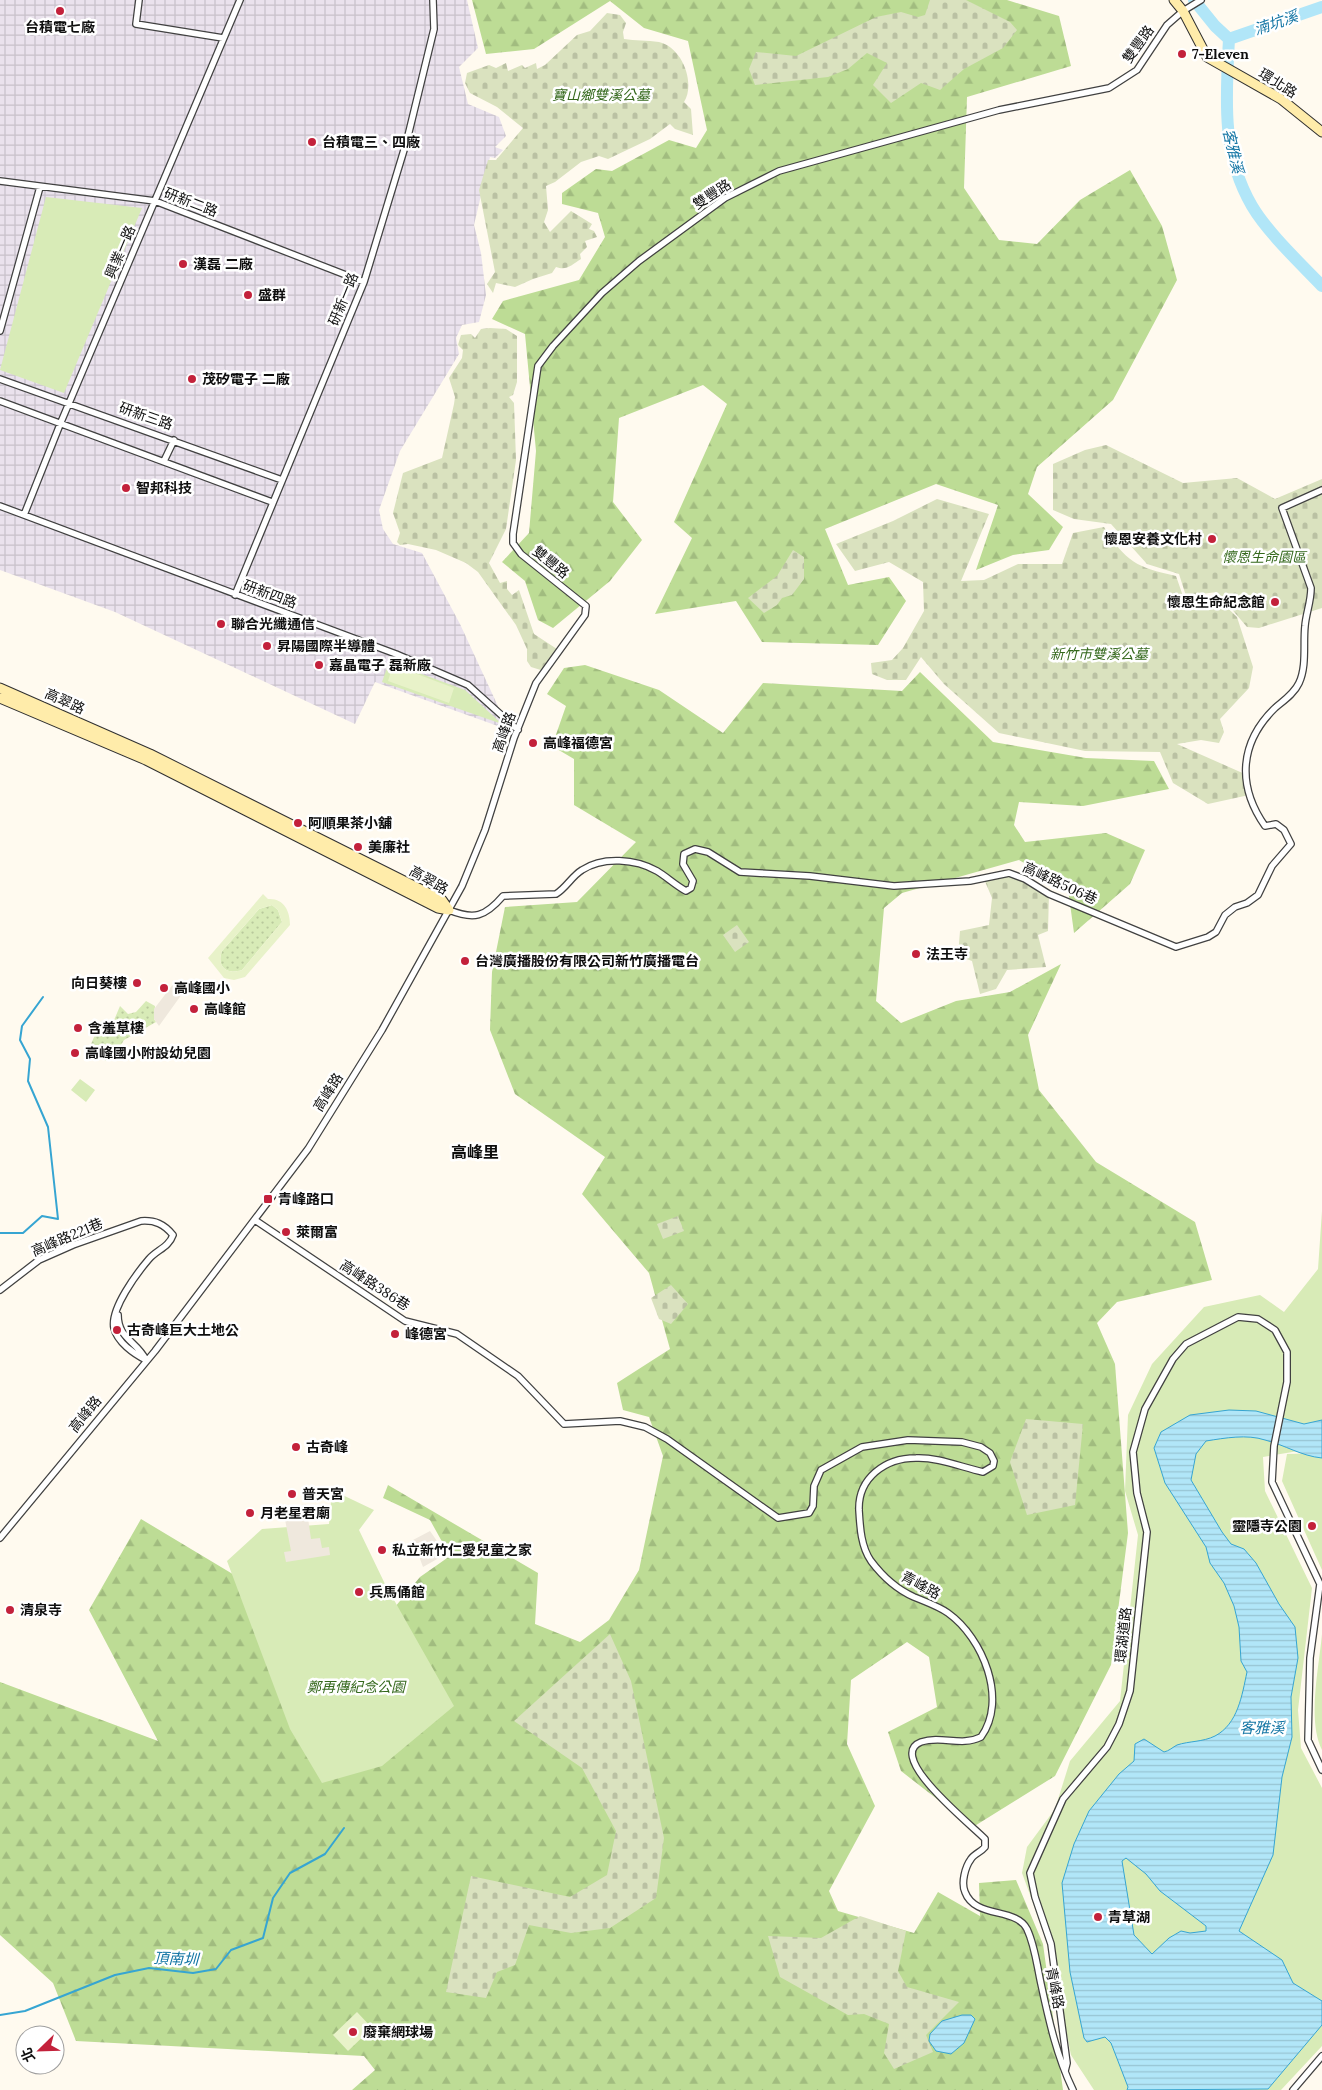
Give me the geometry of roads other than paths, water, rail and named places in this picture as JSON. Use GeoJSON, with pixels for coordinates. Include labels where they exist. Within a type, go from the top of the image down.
{"type":"FeatureCollection","features":[{"type":"Feature","properties":{"kind":"street"},"geometry":{"type":"LineString","coordinates":[[139,0],[136,24],[223,38]]}},
{"type":"Feature","properties":{"kind":"street","name":"興業一路"},"geometry":{"type":"LineString","coordinates":[[24,514],[61,422],[240,0]]}},
{"type":"Feature","properties":{"kind":"street","name":"研新一路"},"geometry":{"type":"LineString","coordinates":[[235,595],[364,282],[407,140],[434,29],[433,0]]}},
{"type":"Feature","properties":{"kind":"street"},"geometry":{"type":"LineString","coordinates":[[1174,0],[1183,11]]}},
{"type":"Feature","properties":{"kind":"street","name":"雙豐路"},"geometry":{"type":"LineString","coordinates":[[586,606],[521,554],[513,543],[512,534],[538,366],[553,346],[602,293],[639,261],[725,198],[778,171],[1000,110],[1108,88],[1138,70],[1167,25],[1183,11],[1201,0]]}},
{"type":"Feature","properties":{"kind":"street","name":"環北路"},"geometry":{"type":"LineString","coordinates":[[1183,11],[1207,57],[1281,99],[1322,132]]}},
{"type":"Feature","properties":{"kind":"street","name":"研新二路"},"geometry":{"type":"LineString","coordinates":[[0,181],[155,201],[364,282]]}},
{"type":"Feature","properties":{"kind":"street"},"geometry":{"type":"LineString","coordinates":[[0,331],[40,187]]}},
{"type":"Feature","properties":{"kind":"street","name":"研新三路"},"geometry":{"type":"LineString","coordinates":[[0,379],[282,480]]}},
{"type":"Feature","properties":{"kind":"street"},"geometry":{"type":"LineString","coordinates":[[0,401],[61,422],[272,502]]}},
{"type":"Feature","properties":{"kind":"street"},"geometry":{"type":"LineString","coordinates":[[164,461],[174,440]]}},
{"type":"Feature","properties":{"kind":"street","name":"高峰路506巷"},"geometry":{"type":"LineString","coordinates":[[449,910],[464,916],[476,916],[491,910],[503,896],[556,894],[581,870],[592,865],[618,861],[631,861],[658,871],[673,885],[686,891],[691,888],[693,881],[683,864],[684,854],[695,850],[708,852],[740,872],[810,876],[894,886],[970,881],[1009,873],[1025,879],[1049,894],[1176,947],[1208,937],[1216,932],[1225,915],[1234,907],[1247,903],[1258,895],[1272,866],[1291,844],[1284,830],[1276,824],[1265,826],[1254,810],[1246,784],[1247,750],[1260,726],[1294,691],[1299,683],[1301,674],[1304,629],[1311,600],[1311,588],[1282,508],[1322,490]]}},
{"type":"Feature","properties":{"kind":"street","name":"研新四路"},"geometry":{"type":"LineString","coordinates":[[0,506],[396,654],[468,685],[518,730]]}},
{"type":"Feature","properties":{"kind":"street","name":"高峰路"},"geometry":{"type":"LineString","coordinates":[[0,1538],[146,1360],[256,1220],[308,1150],[382,1030],[462,886],[485,830],[518,730],[536,683],[570,639],[585,615],[586,606]]}},
{"type":"Feature","properties":{"kind":"street","name":"高翠路"},"geometry":{"type":"LineString","coordinates":[[0,688],[150,754],[442,900],[449,910]]}},
{"type":"Feature","properties":{"kind":"street","name":"高翠路"},"geometry":{"type":"LineString","coordinates":[[0,698],[146,760],[438,908],[449,910]]}},
{"type":"Feature","properties":{"kind":"street","name":"高峰路221巷"},"geometry":{"type":"LineString","coordinates":[[0,1290],[38,1260],[141,1221],[151,1220],[168,1229],[173,1235],[170,1242],[150,1258],[126,1289],[118,1306],[118,1324],[121,1333],[142,1351],[146,1360]]}},
{"type":"Feature","properties":{"kind":"street","name":"高峰路386巷"},"geometry":{"type":"LineString","coordinates":[[256,1220],[405,1321],[456,1334],[518,1376],[564,1424],[620,1421],[645,1427],[668,1439]]}},
{"type":"Feature","properties":{"kind":"street","name":"環湖道路"},"geometry":{"type":"LineString","coordinates":[[1074,2090],[1065,2071],[1068,2063],[1052,1944],[1035,1897],[1030,1874],[1063,1799],[1107,1747],[1119,1724],[1130,1691],[1147,1532],[1137,1493],[1133,1452],[1145,1409],[1173,1358],[1186,1344],[1238,1318],[1258,1319],[1275,1330],[1286,1352],[1287,1382],[1274,1446],[1272,1482],[1320,1584],[1310,1658],[1308,1740],[1322,1770]]}},
{"type":"Feature","properties":{"kind":"street","name":"青峰路"},"geometry":{"type":"LineString","coordinates":[[668,1439],[778,1518],[809,1513],[813,1506],[814,1486],[821,1470],[862,1446],[908,1440],[962,1442],[981,1446],[990,1453],[994,1461],[993,1466],[982,1472],[915,1458],[884,1466],[870,1476],[863,1485],[859,1506],[861,1532],[870,1559],[885,1578],[899,1589],[937,1606],[957,1621],[969,1635],[987,1669],[992,1697],[989,1724],[981,1738],[961,1743],[942,1739],[920,1742],[914,1746],[913,1758],[932,1789],[985,1839],[985,1847],[972,1858],[967,1866],[963,1883],[964,1890],[969,1900],[980,1908],[1019,1919],[1026,1928],[1033,1947],[1049,2023],[1065,2071]]}},
{"type":"Feature","properties":{"kind":"street"},"geometry":{"type":"LineString","coordinates":[[1293,2090],[1322,2056]]}},
{"type":"Feature","properties":{"kind":"water","name":"青草湖"},"geometry":{"type":"Polygon","coordinates":[[[1229,1410],[1256,1411],[1304,1424],[1322,1420],[1322,1458],[1307,1455],[1258,1438],[1236,1437],[1206,1441],[1196,1454],[1191,1480],[1231,1544],[1244,1549],[1256,1563],[1279,1604],[1295,1627],[1298,1658],[1291,1697],[1292,1737],[1282,1777],[1273,1855],[1239,1931],[1282,1960],[1293,1983],[1322,2001],[1322,2025],[1268,2089],[1127,2090],[1128,2087],[1111,2043],[1105,2037],[1087,2042],[1084,2038],[1070,1972],[1062,1883],[1074,1844],[1089,1811],[1119,1774],[1134,1761],[1135,1744],[1144,1739],[1164,1752],[1177,1745],[1210,1738],[1223,1731],[1234,1717],[1238,1708],[1247,1672],[1241,1661],[1239,1627],[1234,1606],[1224,1583],[1210,1563],[1206,1547],[1165,1483],[1154,1448],[1161,1432],[1190,1415],[1229,1410]],[[1126,1858],[1122,1861],[1134,1935],[1152,1954],[1169,1938],[1181,1931],[1190,1933],[1206,1931],[1206,1926],[1160,1891],[1146,1874],[1126,1858]]]}},
{"type":"Feature","properties":{"kind":"water"},"geometry":{"type":"Polygon","coordinates":[[[962,2015],[971,2015],[975,2019],[964,2043],[951,2054],[936,2051],[929,2041],[930,2034],[942,2021],[962,2015]]]}},
{"type":"Feature","properties":{"kind":"waterway","name":"客雅溪"},"geometry":{"type":"LineString","coordinates":[[1194,0],[1215,26],[1229,39],[1228,124],[1230,145],[1242,186],[1252,206],[1267,227],[1322,286]]}},
{"type":"Feature","properties":{"kind":"waterway","name":"湳坑溪"},"geometry":{"type":"LineString","coordinates":[[1229,39],[1322,7]]}},
{"type":"Feature","properties":{"kind":"waterway"},"geometry":{"type":"LineString","coordinates":[[0,1233],[23,1233],[42,1216],[58,1219],[48,1127],[28,1081],[30,1059],[20,1040],[22,1026],[43,997]]}},
{"type":"Feature","properties":{"kind":"waterway","name":"頂南圳"},"geometry":{"type":"LineString","coordinates":[[0,2015],[25,2011],[115,1975],[149,1968],[193,1973],[216,1969],[231,1950],[263,1938],[273,1898],[290,1873],[325,1854],[344,1828]]}},
{"type":"Feature","properties":{"kind":"place","name":"台積電七廠"},"geometry":{"type":"Point","coordinates":[60,11]}},
{"type":"Feature","properties":{"kind":"place","name":"7-Eleven"},"geometry":{"type":"Point","coordinates":[1182,54]}},
{"type":"Feature","properties":{"kind":"place","name":"台積電三、四廠"},"geometry":{"type":"Point","coordinates":[312,142]}},
{"type":"Feature","properties":{"kind":"place","name":"漢磊 二廠"},"geometry":{"type":"Point","coordinates":[183,264]}},
{"type":"Feature","properties":{"kind":"place","name":"盛群"},"geometry":{"type":"Point","coordinates":[248,295]}},
{"type":"Feature","properties":{"kind":"place","name":"茂矽電子 二廠"},"geometry":{"type":"Point","coordinates":[192,379]}},
{"type":"Feature","properties":{"kind":"place","name":"智邦科技"},"geometry":{"type":"Point","coordinates":[126,488]}},
{"type":"Feature","properties":{"kind":"place","name":"懷恩安養文化村"},"geometry":{"type":"Point","coordinates":[1212,539]}},
{"type":"Feature","properties":{"kind":"place","name":"懷恩生命紀念館"},"geometry":{"type":"Point","coordinates":[1275,602]}},
{"type":"Feature","properties":{"kind":"place","name":"聯合光纖通信"},"geometry":{"type":"Point","coordinates":[221,624]}},
{"type":"Feature","properties":{"kind":"place","name":"昇陽國際半導體"},"geometry":{"type":"Point","coordinates":[267,646]}},
{"type":"Feature","properties":{"kind":"place","name":"嘉晶電子 磊新廠"},"geometry":{"type":"Point","coordinates":[319,665]}},
{"type":"Feature","properties":{"kind":"place","name":"高峰福德宮"},"geometry":{"type":"Point","coordinates":[533,743]}},
{"type":"Feature","properties":{"kind":"place","name":"阿順果茶小舖"},"geometry":{"type":"Point","coordinates":[298,823]}},
{"type":"Feature","properties":{"kind":"place","name":"美廉社"},"geometry":{"type":"Point","coordinates":[358,847]}},
{"type":"Feature","properties":{"kind":"place","name":"法王寺"},"geometry":{"type":"Point","coordinates":[916,954]}},
{"type":"Feature","properties":{"kind":"place","name":"台灣廣播股份有限公司新竹廣播電台"},"geometry":{"type":"Point","coordinates":[465,961]}},
{"type":"Feature","properties":{"kind":"place","name":"向日葵樓"},"geometry":{"type":"Point","coordinates":[137,983]}},
{"type":"Feature","properties":{"kind":"place","name":"高峰國小"},"geometry":{"type":"Point","coordinates":[164,988]}},
{"type":"Feature","properties":{"kind":"place","name":"高峰館"},"geometry":{"type":"Point","coordinates":[194,1009]}},
{"type":"Feature","properties":{"kind":"place","name":"含羞草樓"},"geometry":{"type":"Point","coordinates":[78,1028]}},
{"type":"Feature","properties":{"kind":"place","name":"高峰國小附設幼兒園"},"geometry":{"type":"Point","coordinates":[75,1053]}},
{"type":"Feature","properties":{"kind":"place","name":"青峰路口"},"geometry":{"type":"Point","coordinates":[268,1199]}},
{"type":"Feature","properties":{"kind":"place","name":"萊爾富"},"geometry":{"type":"Point","coordinates":[286,1232]}},
{"type":"Feature","properties":{"kind":"place","name":"古奇峰巨大土地公"},"geometry":{"type":"Point","coordinates":[117,1330]}},
{"type":"Feature","properties":{"kind":"place","name":"峰德宮"},"geometry":{"type":"Point","coordinates":[395,1334]}},
{"type":"Feature","properties":{"kind":"place","name":"古奇峰"},"geometry":{"type":"Point","coordinates":[296,1447]}},
{"type":"Feature","properties":{"kind":"place","name":"普天宮"},"geometry":{"type":"Point","coordinates":[292,1494]}},
{"type":"Feature","properties":{"kind":"place","name":"月老星君廟"},"geometry":{"type":"Point","coordinates":[250,1513]}},
{"type":"Feature","properties":{"kind":"place","name":"靈隱寺公園"},"geometry":{"type":"Point","coordinates":[1312,1526]}},
{"type":"Feature","properties":{"kind":"place","name":"私立新竹仁愛兒童之家"},"geometry":{"type":"Point","coordinates":[382,1550]}},
{"type":"Feature","properties":{"kind":"place","name":"兵馬俑館"},"geometry":{"type":"Point","coordinates":[359,1592]}},
{"type":"Feature","properties":{"kind":"place","name":"清泉寺"},"geometry":{"type":"Point","coordinates":[10,1610]}},
{"type":"Feature","properties":{"kind":"place","name":"青草湖"},"geometry":{"type":"Point","coordinates":[1098,1917]}},
{"type":"Feature","properties":{"kind":"place","name":"廢棄網球場"},"geometry":{"type":"Point","coordinates":[353,2032]}},
{"type":"Feature","properties":{"kind":"district","name":"高峰里"},"geometry":{"type":"Point","coordinates":[475,1152]}},
{"type":"Feature","properties":{"kind":"park label","name":"寶山鄉雙溪公墓"},"geometry":{"type":"Point","coordinates":[601,95]}},
{"type":"Feature","properties":{"kind":"park label","name":"懷恩生命園區"},"geometry":{"type":"Point","coordinates":[1264,557]}},
{"type":"Feature","properties":{"kind":"park label","name":"新竹市雙溪公墓"},"geometry":{"type":"Point","coordinates":[1099,654]}},
{"type":"Feature","properties":{"kind":"park label","name":"鄭再傳紀念公園"},"geometry":{"type":"Point","coordinates":[356,1687]}}]}
